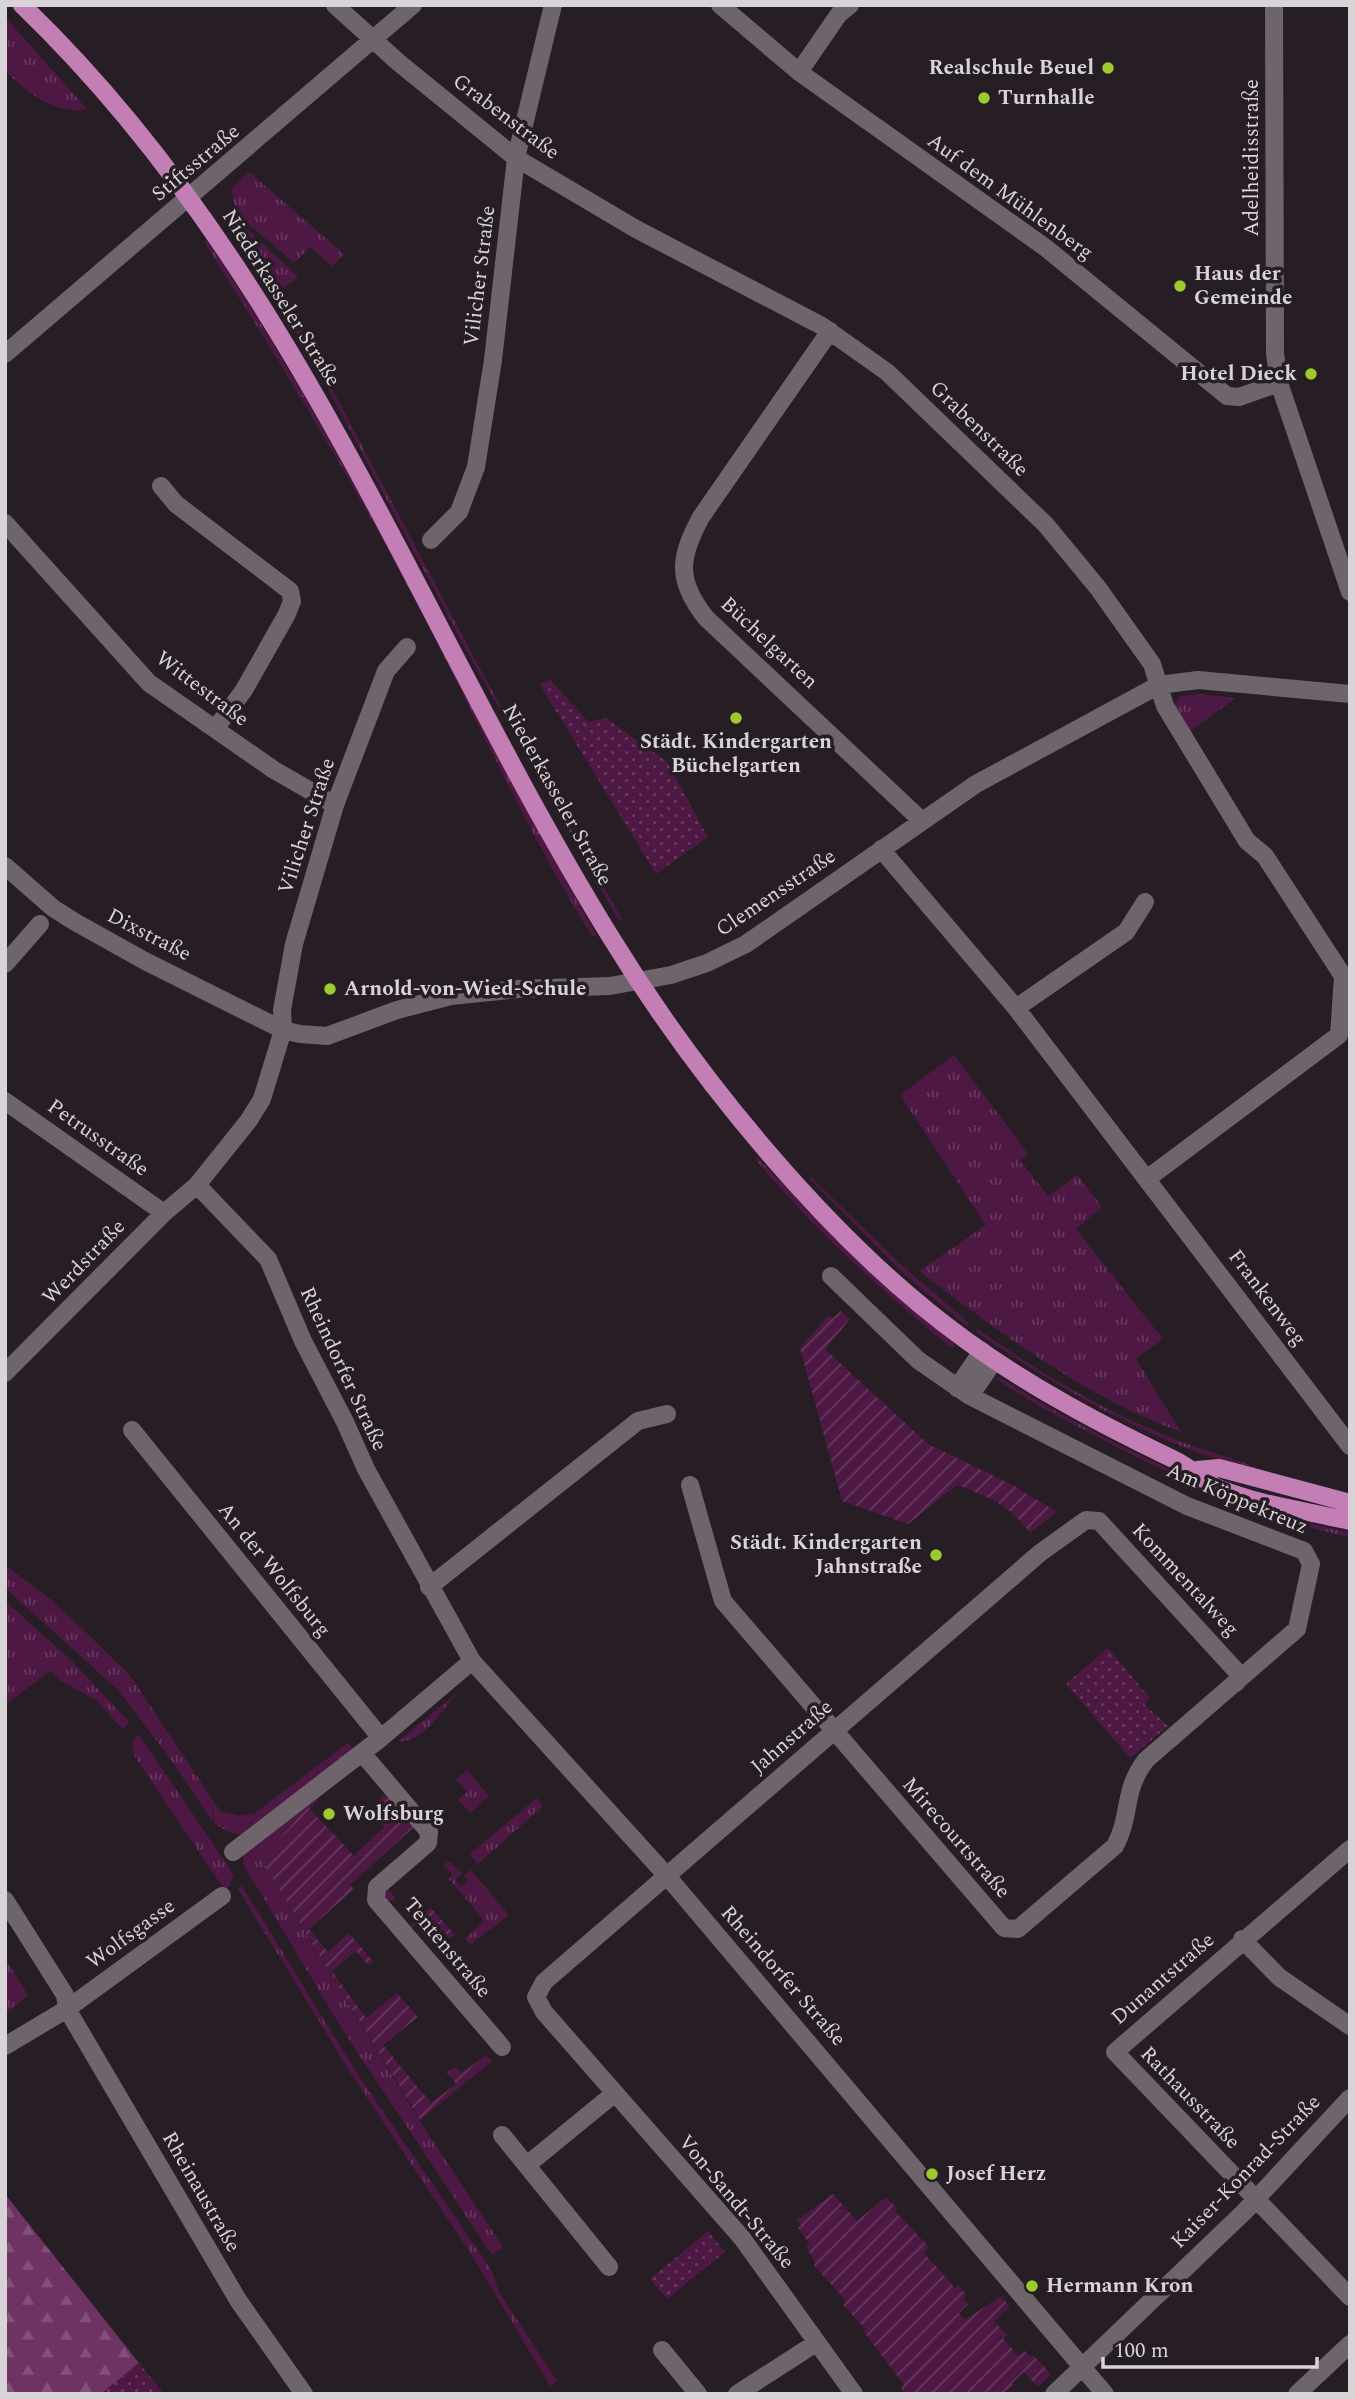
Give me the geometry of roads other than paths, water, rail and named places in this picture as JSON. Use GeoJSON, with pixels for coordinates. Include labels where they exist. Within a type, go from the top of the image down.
{"type":"FeatureCollection","features":[{"type":"Feature","properties":{"kind":"main road","name":"Niederkasseler Straße"},"geometry":{"type":"LineString","coordinates":[[22,5],[136,128],[242,271],[289,346],[377,505],[527,791],[639,981],[735,1112],[784,1169],[866,1256],[988,1356],[1091,1420],[1197,1470],[1214,1486],[1350,1521]]}},
{"type":"Feature","properties":{"kind":"main road","name":"Niederkasseler Straße"},"geometry":{"type":"LineString","coordinates":[[1197,1470],[1219,1468],[1350,1503]]}},
{"type":"Feature","properties":{"kind":"street","name":"Grabenstraße"},"geometry":{"type":"LineString","coordinates":[[335,5],[374,41],[516,158],[624,222],[830,331],[887,372],[1046,525],[1098,588],[1152,664],[1166,706],[1247,841],[1265,856],[1343,976],[1339,1035],[1148,1178]]}},
{"type":"Feature","properties":{"kind":"street","name":"Stiftsstraße"},"geometry":{"type":"LineString","coordinates":[[5,354],[190,199],[413,5]]}},
{"type":"Feature","properties":{"kind":"street","name":"Vilicher Straße"},"geometry":{"type":"LineString","coordinates":[[431,540],[459,512],[475,470],[493,359],[516,158],[553,5]]}},
{"type":"Feature","properties":{"kind":"street","name":"Auf dem Mühlenberg"},"geometry":{"type":"LineString","coordinates":[[720,5],[799,72],[1046,248],[1227,396],[1239,397],[1273,385]]}},
{"type":"Feature","properties":{"kind":"street"},"geometry":{"type":"LineString","coordinates":[[799,72],[839,14],[850,5]]}},
{"type":"Feature","properties":{"kind":"street","name":"Adelheidisstraße"},"geometry":{"type":"LineString","coordinates":[[1274,5],[1273,385],[1350,592]]}},
{"type":"Feature","properties":{"kind":"street","name":"Büchelgarten"},"geometry":{"type":"LineString","coordinates":[[830,331],[701,517],[688,542],[684,579],[691,599],[706,618],[922,820]]}},
{"type":"Feature","properties":{"kind":"street"},"geometry":{"type":"LineString","coordinates":[[161,486],[176,504],[290,591],[292,601],[287,614],[244,690],[215,729]]}},
{"type":"Feature","properties":{"kind":"street","name":"Wittestraße"},"geometry":{"type":"LineString","coordinates":[[5,523],[149,683],[274,770],[334,805]]}},
{"type":"Feature","properties":{"kind":"street","name":"Vilicher Straße"},"geometry":{"type":"LineString","coordinates":[[283,1030],[282,1010],[294,944],[334,805],[386,671],[407,648]]}},
{"type":"Feature","properties":{"kind":"street","name":"Clemensstraße"},"geometry":{"type":"LineString","coordinates":[[283,1030],[327,1036],[397,1010],[451,996],[519,989],[610,986],[671,975],[707,963],[746,944],[976,784],[1159,685],[1198,680],[1350,694]]}},
{"type":"Feature","properties":{"kind":"street","name":"Frankenweg"},"geometry":{"type":"LineString","coordinates":[[881,849],[1016,1008],[1350,1446]]}},
{"type":"Feature","properties":{"kind":"street","name":"Dixstraße"},"geometry":{"type":"LineString","coordinates":[[5,866],[53,908],[75,922],[145,961],[283,1030]]}},
{"type":"Feature","properties":{"kind":"street"},"geometry":{"type":"LineString","coordinates":[[1016,1008],[1126,932],[1145,902]]}},
{"type":"Feature","properties":{"kind":"street"},"geometry":{"type":"LineString","coordinates":[[5,964],[40,924]]}},
{"type":"Feature","properties":{"kind":"street"},"geometry":{"type":"LineString","coordinates":[[197,1185],[249,1120],[262,1099],[283,1030]]}},
{"type":"Feature","properties":{"kind":"street","name":"Petrusstraße"},"geometry":{"type":"LineString","coordinates":[[5,1101],[164,1213]]}},
{"type":"Feature","properties":{"kind":"street","name":"Werdstraße"},"geometry":{"type":"LineString","coordinates":[[5,1373],[164,1213],[197,1185]]}},
{"type":"Feature","properties":{"kind":"street","name":"Rheindorfer Straße"},"geometry":{"type":"LineString","coordinates":[[197,1185],[268,1259],[303,1341],[366,1469],[472,1661],[667,1876],[1105,2394]]}},
{"type":"Feature","properties":{"kind":"street","name":"Am Köppekreuz"},"geometry":{"type":"LineString","coordinates":[[831,1276],[918,1360],[963,1392],[1187,1507],[1297,1548],[1309,1556],[1311,1563],[1297,1629],[1236,1683]]}},
{"type":"Feature","properties":{"kind":"street"},"geometry":{"type":"LineString","coordinates":[[963,1392],[988,1356]]}},
{"type":"Feature","properties":{"kind":"street"},"geometry":{"type":"LineString","coordinates":[[429,1587],[638,1421],[667,1414]]}},
{"type":"Feature","properties":{"kind":"street","name":"An der Wolfsburg"},"geometry":{"type":"LineString","coordinates":[[132,1430],[381,1738]]}},
{"type":"Feature","properties":{"kind":"street","name":"Mirecourtstraße"},"geometry":{"type":"LineString","coordinates":[[690,1486],[723,1601],[1004,1928],[1018,1929],[1115,1846],[1122,1832],[1128,1790],[1134,1776],[1146,1760],[1236,1683]]}},
{"type":"Feature","properties":{"kind":"street","name":"Kommentalweg"},"geometry":{"type":"LineString","coordinates":[[1086,1520],[1099,1521],[1214,1643],[1239,1674],[1236,1683]]}},
{"type":"Feature","properties":{"kind":"street","name":"Jahnstraße"},"geometry":{"type":"LineString","coordinates":[[536,1997],[544,1982],[1047,1548],[1086,1520]]}},
{"type":"Feature","properties":{"kind":"street"},"geometry":{"type":"LineString","coordinates":[[233,1852],[381,1738],[472,1661]]}},
{"type":"Feature","properties":{"kind":"street","name":"Tentenstraße"},"geometry":{"type":"LineString","coordinates":[[362,1752],[429,1832],[428,1843],[377,1887],[376,1900],[502,2047]]}},
{"type":"Feature","properties":{"kind":"street","name":"Dunantstraße"},"geometry":{"type":"LineString","coordinates":[[1115,2052],[1350,1849]]}},
{"type":"Feature","properties":{"kind":"street","name":"Wolfsgasse"},"geometry":{"type":"LineString","coordinates":[[67,2009],[222,1896]]}},
{"type":"Feature","properties":{"kind":"street","name":"Rheinaustraße"},"geometry":{"type":"LineString","coordinates":[[5,1900],[65,1995],[67,2009],[238,2300],[304,2394]]}},
{"type":"Feature","properties":{"kind":"street","name":"Dunantstraße"},"geometry":{"type":"LineString","coordinates":[[1242,1940],[1279,1977],[1350,2026]]}},
{"type":"Feature","properties":{"kind":"street","name":"Von-Sandt-Straße"},"geometry":{"type":"LineString","coordinates":[[536,1997],[544,2012],[742,2238],[854,2394]]}},
{"type":"Feature","properties":{"kind":"street"},"geometry":{"type":"LineString","coordinates":[[5,2046],[67,2009]]}},
{"type":"Feature","properties":{"kind":"street","name":"Rathausstraße"},"geometry":{"type":"LineString","coordinates":[[1115,2052],[1350,2297]]}},
{"type":"Feature","properties":{"kind":"street"},"geometry":{"type":"LineString","coordinates":[[527,2165],[615,2094]]}},
{"type":"Feature","properties":{"kind":"street","name":"Kaiser-Konrad-Straße"},"geometry":{"type":"LineString","coordinates":[[1054,2394],[1255,2199],[1350,2098]]}},
{"type":"Feature","properties":{"kind":"street"},"geometry":{"type":"LineString","coordinates":[[502,2135],[609,2267]]}},
{"type":"Feature","properties":{"kind":"street"},"geometry":{"type":"LineString","coordinates":[[737,2394],[816,2343]]}},
{"type":"Feature","properties":{"kind":"street"},"geometry":{"type":"LineString","coordinates":[[1297,2394],[1350,2344]]}},
{"type":"Feature","properties":{"kind":"street"},"geometry":{"type":"LineString","coordinates":[[662,2350],[698,2394]]}},
{"type":"Feature","properties":{"kind":"place","name":"Realschule Beuel"},"geometry":{"type":"Point","coordinates":[1108,68]}},
{"type":"Feature","properties":{"kind":"place","name":"Turnhalle"},"geometry":{"type":"Point","coordinates":[984,98]}},
{"type":"Feature","properties":{"kind":"place","name":"Haus der Gemeinde"},"geometry":{"type":"Point","coordinates":[1180,286]}},
{"type":"Feature","properties":{"kind":"place","name":"Hotel Dieck"},"geometry":{"type":"Point","coordinates":[1311,374]}},
{"type":"Feature","properties":{"kind":"place","name":"Städt. Kindergarten Büchelgarten"},"geometry":{"type":"Point","coordinates":[736,718]}},
{"type":"Feature","properties":{"kind":"place","name":"Arnold-von-Wied-Schule"},"geometry":{"type":"Point","coordinates":[330,989]}},
{"type":"Feature","properties":{"kind":"place","name":"Städt. Kindergarten Jahnstraße"},"geometry":{"type":"Point","coordinates":[936,1555]}},
{"type":"Feature","properties":{"kind":"place","name":"Wolfsburg"},"geometry":{"type":"Point","coordinates":[329,1814]}},
{"type":"Feature","properties":{"kind":"place","name":"Josef Herz"},"geometry":{"type":"Point","coordinates":[932,2174]}},
{"type":"Feature","properties":{"kind":"place","name":"Hermann Kron"},"geometry":{"type":"Point","coordinates":[1032,2286]}}]}
